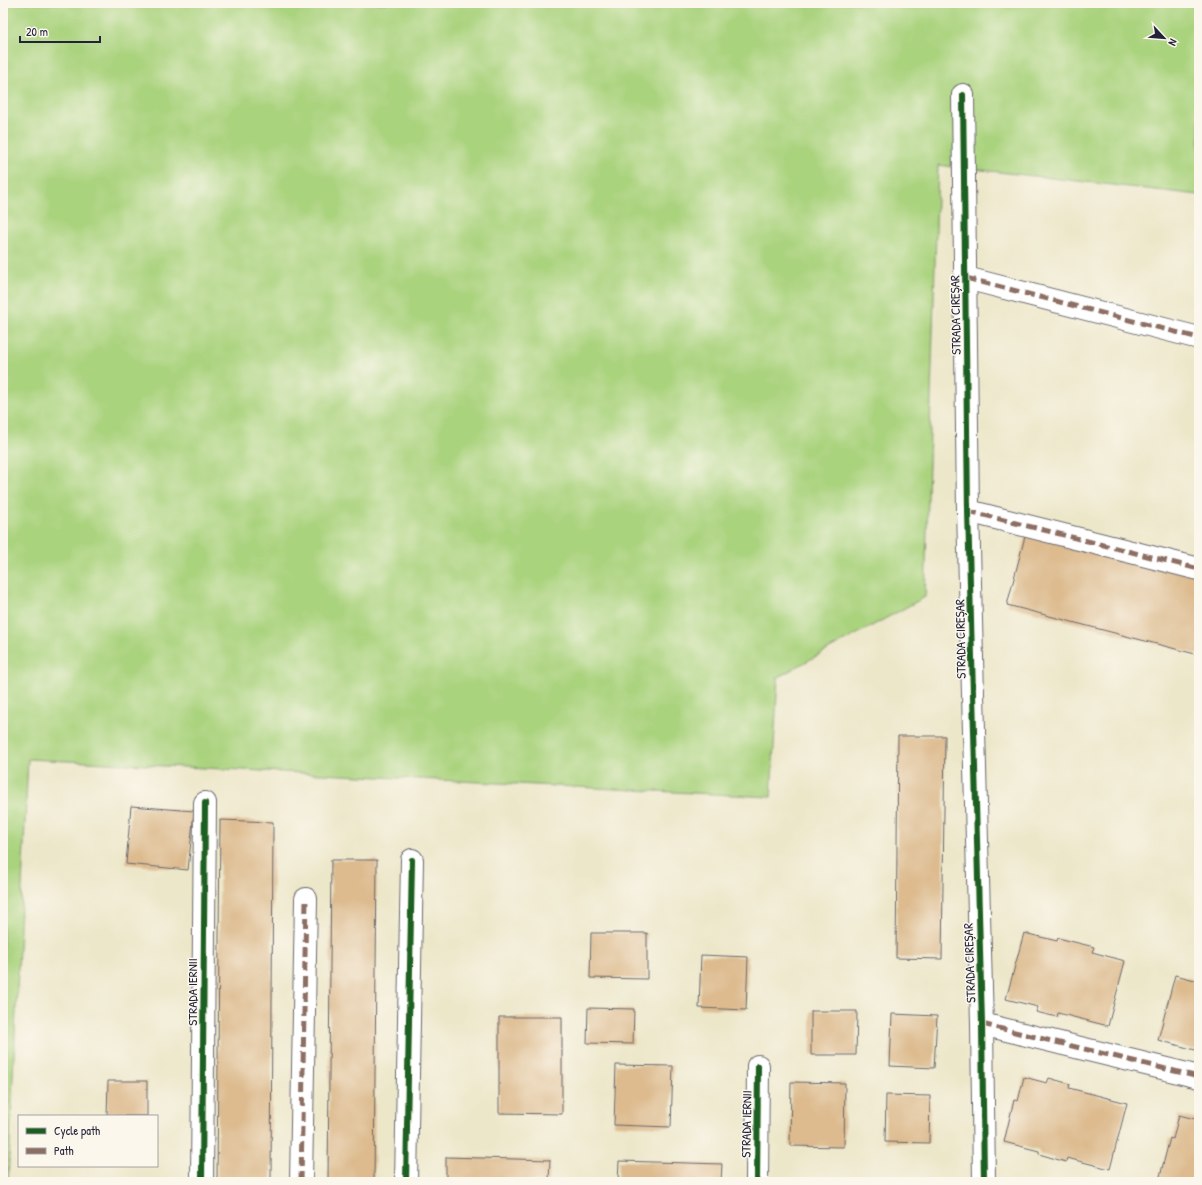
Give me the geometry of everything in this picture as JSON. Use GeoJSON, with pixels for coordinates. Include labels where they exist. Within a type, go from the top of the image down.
{"type":"FeatureCollection","features":[{"type":"Feature","properties":{"kind":"street","name":"STRADA CIREȘAR"},"geometry":{"type":"LineString","coordinates":[[963,95],[968,512],[982,1024],[984,1182]]}},
{"type":"Feature","properties":{"kind":"street"},"geometry":{"type":"LineString","coordinates":[[966,278],[1199,338]]}},
{"type":"Feature","properties":{"kind":"street"},"geometry":{"type":"LineString","coordinates":[[968,512],[1199,569]]}},
{"type":"Feature","properties":{"kind":"street","name":"STRADA IERNII"},"geometry":{"type":"LineString","coordinates":[[202,1182],[205,803]]}},
{"type":"Feature","properties":{"kind":"street"},"geometry":{"type":"LineString","coordinates":[[406,1182],[412,860]]}},
{"type":"Feature","properties":{"kind":"street"},"geometry":{"type":"LineString","coordinates":[[301,1182],[306,899]]}},
{"type":"Feature","properties":{"kind":"street"},"geometry":{"type":"LineString","coordinates":[[982,1024],[1199,1077]]}},
{"type":"Feature","properties":{"kind":"street","name":"STRADA IERNII"},"geometry":{"type":"LineString","coordinates":[[756,1182],[758,1066]]}},
{"type":"Feature","properties":{"kind":"green space"},"geometry":{"type":"Polygon","coordinates":[[[3,3],[1199,3],[1199,195],[938,165],[925,597],[778,677],[771,797],[28,759],[8,1182],[3,1182],[3,3]]]}},
{"type":"Feature","properties":{"kind":"building"},"geometry":{"type":"Polygon","coordinates":[[[1027,529],[1199,573],[1199,655],[1007,605],[1027,529]]]}},
{"type":"Feature","properties":{"kind":"building"},"geometry":{"type":"Polygon","coordinates":[[[898,736],[945,736],[942,959],[896,958],[898,736]]]}},
{"type":"Feature","properties":{"kind":"building"},"geometry":{"type":"Polygon","coordinates":[[[131,806],[194,811],[188,870],[126,864],[131,806]]]}},
{"type":"Feature","properties":{"kind":"building"},"geometry":{"type":"Polygon","coordinates":[[[220,820],[273,822],[271,1182],[217,1182],[220,820]]]}},
{"type":"Feature","properties":{"kind":"building"},"geometry":{"type":"Polygon","coordinates":[[[331,860],[377,860],[374,1182],[328,1182],[331,860]]]}},
{"type":"Feature","properties":{"kind":"building"},"geometry":{"type":"Polygon","coordinates":[[[591,933],[647,933],[647,979],[590,978],[591,933]]]}},
{"type":"Feature","properties":{"kind":"building"},"geometry":{"type":"Polygon","coordinates":[[[1024,933],[1057,941],[1058,938],[1094,947],[1092,952],[1125,961],[1108,1026],[1058,1013],[1057,1017],[1036,1012],[1038,1007],[1006,999],[1024,933]]]}},
{"type":"Feature","properties":{"kind":"building"},"geometry":{"type":"Polygon","coordinates":[[[701,955],[748,957],[746,1010],[699,1008],[701,955]]]}},
{"type":"Feature","properties":{"kind":"building"},"geometry":{"type":"Polygon","coordinates":[[[1175,975],[1199,981],[1199,1051],[1158,1040],[1175,975]]]}},
{"type":"Feature","properties":{"kind":"building"},"geometry":{"type":"Polygon","coordinates":[[[588,1008],[634,1009],[633,1044],[587,1043],[588,1008]]]}},
{"type":"Feature","properties":{"kind":"building"},"geometry":{"type":"Polygon","coordinates":[[[811,1011],[857,1011],[856,1055],[811,1055],[811,1011]]]}},
{"type":"Feature","properties":{"kind":"building"},"geometry":{"type":"Polygon","coordinates":[[[892,1014],[937,1016],[934,1068],[890,1066],[892,1014]]]}},
{"type":"Feature","properties":{"kind":"building"},"geometry":{"type":"Polygon","coordinates":[[[499,1017],[562,1017],[562,1114],[499,1113],[499,1017]]]}},
{"type":"Feature","properties":{"kind":"building"},"geometry":{"type":"Polygon","coordinates":[[[616,1065],[673,1066],[671,1127],[614,1125],[616,1065]]]}},
{"type":"Feature","properties":{"kind":"building"},"geometry":{"type":"Polygon","coordinates":[[[1024,1077],[1047,1083],[1049,1078],[1070,1084],[1069,1088],[1127,1103],[1110,1169],[1067,1158],[1066,1162],[1039,1154],[1039,1151],[1004,1142],[1014,1100],[1018,1101],[1024,1077]]]}},
{"type":"Feature","properties":{"kind":"building"},"geometry":{"type":"Polygon","coordinates":[[[108,1081],[147,1081],[147,1115],[107,1115],[108,1081]]]}},
{"type":"Feature","properties":{"kind":"building"},"geometry":{"type":"Polygon","coordinates":[[[791,1082],[845,1083],[844,1147],[790,1146],[791,1082]]]}},
{"type":"Feature","properties":{"kind":"building"},"geometry":{"type":"Polygon","coordinates":[[[886,1095],[930,1096],[929,1143],[885,1142],[886,1095]]]}},
{"type":"Feature","properties":{"kind":"building"},"geometry":{"type":"Polygon","coordinates":[[[1179,1115],[1199,1120],[1199,1182],[1165,1182],[1159,1180],[1170,1138],[1173,1139],[1179,1115]]]}},
{"type":"Feature","properties":{"kind":"building"},"geometry":{"type":"Polygon","coordinates":[[[446,1157],[550,1160],[549,1182],[446,1182],[446,1157]]]}},
{"type":"Feature","properties":{"kind":"building"},"geometry":{"type":"Polygon","coordinates":[[[619,1161],[722,1164],[721,1182],[618,1182],[619,1161]]]}},
{"type":"Feature","properties":{"kind":"marked path"},"geometry":{"type":"LineString","coordinates":[[966,278],[1199,338]]}},
{"type":"Feature","properties":{"kind":"marked path"},"geometry":{"type":"LineString","coordinates":[[968,511],[1199,569]]}},
{"type":"Feature","properties":{"kind":"marked path"},"geometry":{"type":"LineString","coordinates":[[301,1182],[306,899]]}},
{"type":"Feature","properties":{"kind":"marked path"},"geometry":{"type":"LineString","coordinates":[[982,1024],[1199,1077]]}},
{"type":"Feature","properties":{"kind":"cycle path"},"geometry":{"type":"LineString","coordinates":[[963,95],[968,511],[982,1024],[984,1182]]}},
{"type":"Feature","properties":{"kind":"cycle path"},"geometry":{"type":"LineString","coordinates":[[202,1182],[205,803]]}},
{"type":"Feature","properties":{"kind":"cycle path"},"geometry":{"type":"LineString","coordinates":[[406,1182],[412,860]]}},
{"type":"Feature","properties":{"kind":"cycle path"},"geometry":{"type":"LineString","coordinates":[[757,1182],[758,1066]]}}]}
